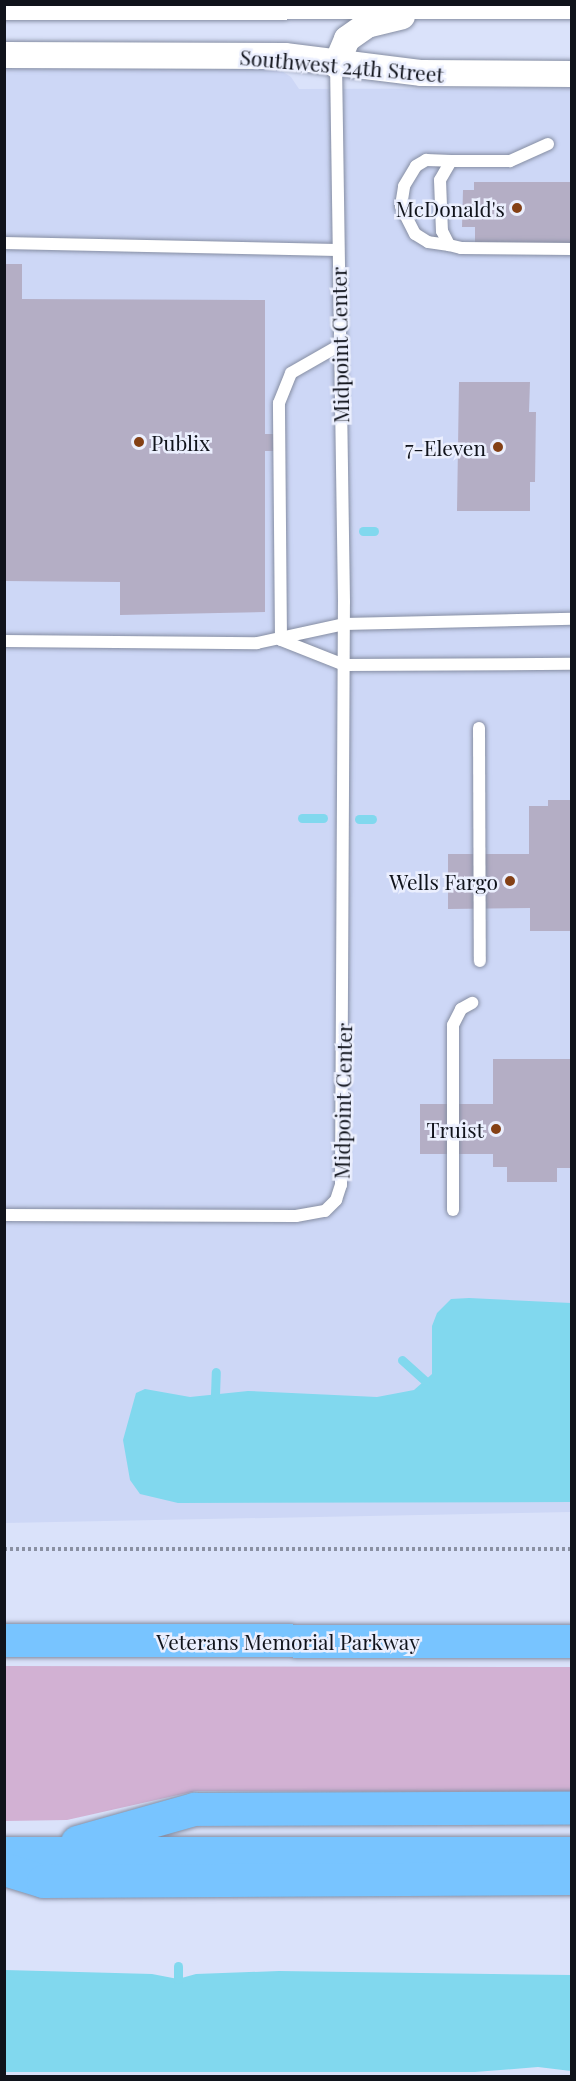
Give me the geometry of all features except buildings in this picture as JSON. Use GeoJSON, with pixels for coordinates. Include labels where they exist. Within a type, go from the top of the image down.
{"type":"FeatureCollection","features":[{"type":"Feature","properties":{"kind":"highway","name":"Veterans Memorial Parkway"},"geometry":{"type":"LineString","coordinates":[[4,1640],[568,1640]]}},
{"type":"Feature","properties":{"kind":"highway"},"geometry":{"type":"LineString","coordinates":[[41,1853],[194,1809],[572,1808]]}},
{"type":"Feature","properties":{"kind":"highway"},"geometry":{"type":"LineString","coordinates":[[4,1853],[572,1853]]}},
{"type":"Feature","properties":{"kind":"highway"},"geometry":{"type":"LineString","coordinates":[[4,1869],[43,1881],[572,1878]]}},
{"type":"Feature","properties":{"kind":"street"},"geometry":{"type":"LineString","coordinates":[[4,7],[568,6]]}},
{"type":"Feature","properties":{"kind":"street"},"geometry":{"type":"LineString","coordinates":[[336,65],[347,39],[387,17],[568,6]]}},
{"type":"Feature","properties":{"kind":"street","name":"Southwest 24th Street"},"geometry":{"type":"LineString","coordinates":[[4,55],[285,56],[336,65],[422,74],[572,74]]}},
{"type":"Feature","properties":{"kind":"lane","name":"Midpoint Center"},"geometry":{"type":"LineString","coordinates":[[4,1215],[296,1216],[325,1211],[336,1200],[343,1159],[344,624],[336,65]]}},
{"type":"Feature","properties":{"kind":"lane"},"geometry":{"type":"LineString","coordinates":[[548,144],[510,161],[426,160],[416,166],[404,186],[401,206],[416,234],[428,242],[478,250],[572,249]]}},
{"type":"Feature","properties":{"kind":"lane"},"geometry":{"type":"LineString","coordinates":[[449,245],[440,218],[440,180],[451,161]]}},
{"type":"Feature","properties":{"kind":"lane"},"geometry":{"type":"LineString","coordinates":[[4,243],[337,250]]}},
{"type":"Feature","properties":{"kind":"lane"},"geometry":{"type":"LineString","coordinates":[[281,640],[279,403],[291,373],[340,345]]}},
{"type":"Feature","properties":{"kind":"lane"},"geometry":{"type":"LineString","coordinates":[[4,641],[176,643],[281,640],[344,624],[572,619]]}},
{"type":"Feature","properties":{"kind":"lane"},"geometry":{"type":"LineString","coordinates":[[281,640],[344,665],[572,664]]}},
{"type":"Feature","properties":{"kind":"lane"},"geometry":{"type":"LineString","coordinates":[[478,728],[480,960]]}},
{"type":"Feature","properties":{"kind":"lane"},"geometry":{"type":"LineString","coordinates":[[453,1210],[453,1025],[461,1008],[472,1003]]}},
{"type":"Feature","properties":{"kind":"path"},"geometry":{"type":"LineString","coordinates":[[4,1549],[572,1549]]}},
{"type":"Feature","properties":{"kind":"shaded area"},"geometry":{"type":"Polygon","coordinates":[[[272,65],[291,77],[299,89],[571,88],[571,1512],[5,1523],[4,66],[272,65]]]}},
{"type":"Feature","properties":{"kind":"shaded area"},"geometry":{"type":"Polygon","coordinates":[[[4,1666],[571,1667],[571,1792],[196,1791],[67,1820],[5,1821],[4,1666]]]}},
{"type":"Feature","properties":{"kind":"water"},"geometry":{"type":"Polygon","coordinates":[[[451,1299],[571,1303],[571,1502],[178,1503],[140,1494],[130,1480],[123,1440],[136,1393],[145,1389],[190,1397],[248,1391],[377,1397],[414,1390],[432,1374],[432,1326],[437,1313],[451,1299]]]}},
{"type":"Feature","properties":{"kind":"water"},"geometry":{"type":"Polygon","coordinates":[[[5,1970],[152,1974],[178,1979],[196,1974],[279,1971],[571,1975],[571,2071],[538,2067],[475,2072],[5,2072],[5,1970]]]}},
{"type":"Feature","properties":{"kind":"waterway"},"geometry":{"type":"LineString","coordinates":[[363,531],[374,531]]}},
{"type":"Feature","properties":{"kind":"waterway"},"geometry":{"type":"LineString","coordinates":[[302,818],[323,818]]}},
{"type":"Feature","properties":{"kind":"waterway"},"geometry":{"type":"LineString","coordinates":[[359,819],[372,819]]}},
{"type":"Feature","properties":{"kind":"waterway"},"geometry":{"type":"LineString","coordinates":[[402,1360],[425,1381]]}},
{"type":"Feature","properties":{"kind":"waterway"},"geometry":{"type":"LineString","coordinates":[[215,1395],[216,1372]]}},
{"type":"Feature","properties":{"kind":"waterway"},"geometry":{"type":"LineString","coordinates":[[178,1966],[178,1979]]}},
{"type":"Feature","properties":{"kind":"place","name":"McDonald's"},"geometry":{"type":"Point","coordinates":[517,208]}},
{"type":"Feature","properties":{"kind":"place","name":"Publix"},"geometry":{"type":"Point","coordinates":[139,442]}},
{"type":"Feature","properties":{"kind":"place","name":"7-Eleven"},"geometry":{"type":"Point","coordinates":[498,447]}},
{"type":"Feature","properties":{"kind":"place","name":"Wells Fargo"},"geometry":{"type":"Point","coordinates":[510,881]}},
{"type":"Feature","properties":{"kind":"place","name":"Truist"},"geometry":{"type":"Point","coordinates":[496,1129]}}]}
